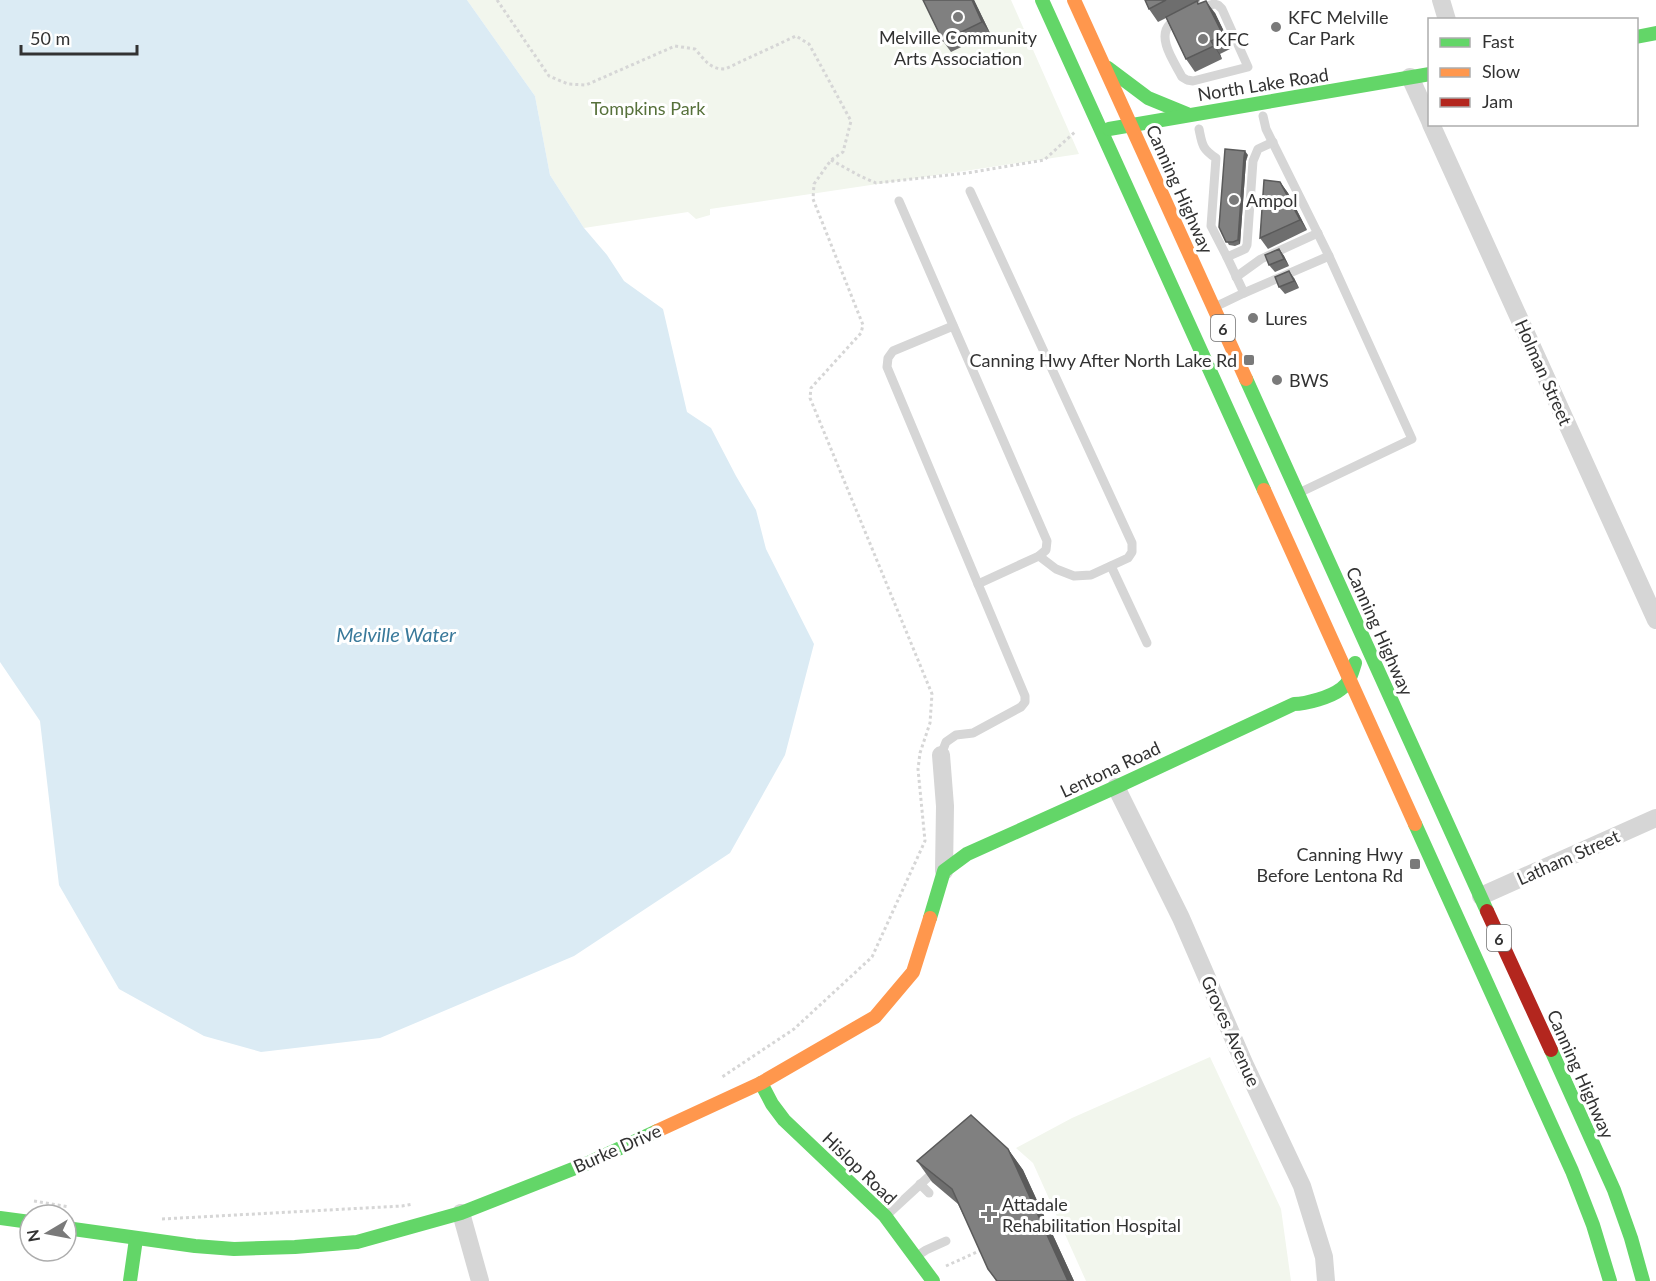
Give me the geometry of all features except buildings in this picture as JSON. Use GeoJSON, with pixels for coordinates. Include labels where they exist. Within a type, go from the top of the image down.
{"type":"FeatureCollection","features":[{"type":"Feature","properties":{"kind":"main road","name":"Canning Highway"},"geometry":{"type":"LineString","coordinates":[[1042,0],[1101,130],[1129,143],[1185,236],[1213,308],[1614,1190],[1643,1281]]}},
{"type":"Feature","properties":{"kind":"main road","name":"Canning Highway"},"geometry":{"type":"LineString","coordinates":[[1074,0],[1131,124],[1129,143],[1343,677],[1582,1194],[1601,1245],[1610,1281]]}},
{"type":"Feature","properties":{"kind":"main road"},"geometry":{"type":"LineString","coordinates":[[1638,37],[1656,33]]}},
{"type":"Feature","properties":{"kind":"main road"},"geometry":{"type":"LineString","coordinates":[[1638,49],[1656,46]]}},
{"type":"Feature","properties":{"kind":"main road"},"geometry":{"type":"LineString","coordinates":[[1104,65],[1148,98],[1187,114]]}},
{"type":"Feature","properties":{"kind":"main road","name":"North Lake Road"},"geometry":{"type":"LineString","coordinates":[[1101,130],[1187,114],[1418,84]]}},
{"type":"Feature","properties":{"kind":"main road","name":"North Lake Road"},"geometry":{"type":"LineString","coordinates":[[1258,117],[1418,84]]}},
{"type":"Feature","properties":{"kind":"main road"},"geometry":{"type":"LineString","coordinates":[[1351,612],[1355,661],[1343,677],[1367,683],[1388,694]]}},
{"type":"Feature","properties":{"kind":"main road","name":"Lentona Road"},"geometry":{"type":"LineString","coordinates":[[944,871],[967,854],[1294,704],[1306,704],[1342,689],[1343,677]]}},
{"type":"Feature","properties":{"kind":"main road","name":"Lentona Road"},"geometry":{"type":"LineString","coordinates":[[1294,704],[1302,692],[1311,688]]}},
{"type":"Feature","properties":{"kind":"main road","name":"Burke Drive"},"geometry":{"type":"LineString","coordinates":[[78,1230],[136,1239],[234,1249],[357,1242],[461,1213],[588,1162],[761,1083],[875,1017],[913,972],[944,871]]}},
{"type":"Feature","properties":{"kind":"main road","name":"Hislop Road"},"geometry":{"type":"LineString","coordinates":[[761,1083],[784,1120],[885,1216],[931,1279]]}},
{"type":"Feature","properties":{"kind":"main road"},"geometry":{"type":"LineString","coordinates":[[0,1218],[18,1220]]}},
{"type":"Feature","properties":{"kind":"main road"},"geometry":{"type":"LineString","coordinates":[[130,1281],[136,1239]]}},
{"type":"Feature","properties":{"kind":"street"},"geometry":{"type":"LineString","coordinates":[[1441,0],[1446,18]]}},
{"type":"Feature","properties":{"kind":"street","name":"Holman Street"},"geometry":{"type":"LineString","coordinates":[[1418,84],[1428,116]]}},
{"type":"Feature","properties":{"kind":"street","name":"Holman Street"},"geometry":{"type":"LineString","coordinates":[[1431,126],[1656,620]]}},
{"type":"Feature","properties":{"kind":"street","name":"Burke Drive"},"geometry":{"type":"LineString","coordinates":[[941,755],[945,806],[944,871]]}},
{"type":"Feature","properties":{"kind":"street","name":"Groves Avenue"},"geometry":{"type":"LineString","coordinates":[[1116,787],[1181,918],[1244,1063],[1302,1186],[1324,1257],[1326,1281]]}},
{"type":"Feature","properties":{"kind":"street","name":"Latham Street"},"geometry":{"type":"LineString","coordinates":[[1480,896],[1656,818]]}},
{"type":"Feature","properties":{"kind":"street"},"geometry":{"type":"LineString","coordinates":[[461,1213],[480,1281]]}},
{"type":"Feature","properties":{"kind":"lane"},"geometry":{"type":"LineString","coordinates":[[1218,5],[1222,9],[1248,67],[1194,81],[1186,80],[1165,42],[1168,27],[1173,22],[1207,6],[1218,5]]}},
{"type":"Feature","properties":{"kind":"lane"},"geometry":{"type":"LineString","coordinates":[[1258,117],[1273,142],[1329,256],[1412,439],[1298,494]]}},
{"type":"Feature","properties":{"kind":"lane"},"geometry":{"type":"LineString","coordinates":[[1199,129],[1204,148],[1216,158],[1207,227],[1227,257],[1244,293]]}},
{"type":"Feature","properties":{"kind":"lane"},"geometry":{"type":"LineString","coordinates":[[1227,257],[1245,249],[1247,245],[1253,160],[1258,149],[1273,142]]}},
{"type":"Feature","properties":{"kind":"lane"},"geometry":{"type":"LineString","coordinates":[[970,192],[1132,543],[1132,552],[1128,558],[1091,575],[1074,576],[1056,569],[1039,556]]}},
{"type":"Feature","properties":{"kind":"lane"},"geometry":{"type":"LineString","coordinates":[[899,201],[1047,541],[1046,550],[1039,556],[978,585]]}},
{"type":"Feature","properties":{"kind":"lane"},"geometry":{"type":"LineString","coordinates":[[1236,277],[1261,259],[1317,233]]}},
{"type":"Feature","properties":{"kind":"lane"},"geometry":{"type":"LineString","coordinates":[[1213,308],[1329,256]]}},
{"type":"Feature","properties":{"kind":"lane"},"geometry":{"type":"LineString","coordinates":[[941,755],[946,742],[956,735],[973,733],[1022,707],[1025,702],[1025,696],[887,367],[888,358],[893,351],[953,326]]}},
{"type":"Feature","properties":{"kind":"lane"},"geometry":{"type":"LineString","coordinates":[[1111,566],[1147,643]]}},
{"type":"Feature","properties":{"kind":"lane"},"geometry":{"type":"LineString","coordinates":[[885,1216],[943,1164]]}},
{"type":"Feature","properties":{"kind":"lane"},"geometry":{"type":"LineString","coordinates":[[920,1184],[929,1193]]}},
{"type":"Feature","properties":{"kind":"lane"},"geometry":{"type":"LineString","coordinates":[[916,1257],[946,1241]]}},
{"type":"Feature","properties":{"kind":"path"},"geometry":{"type":"LineString","coordinates":[[496,0],[549,76],[568,84],[586,85],[675,46],[695,49],[706,62],[716,69],[725,69],[796,36],[809,44],[851,121],[843,152],[831,160],[814,184],[813,199],[863,325],[861,333],[811,388],[810,398],[932,694],[930,723],[920,753],[918,769],[925,841],[872,957],[794,1029],[718,1080]]}},
{"type":"Feature","properties":{"kind":"path"},"geometry":{"type":"LineString","coordinates":[[831,160],[876,183],[967,173],[1044,160],[1078,130]]}},
{"type":"Feature","properties":{"kind":"path"},"geometry":{"type":"LineString","coordinates":[[24,1200],[44,1203]]}},
{"type":"Feature","properties":{"kind":"path"},"geometry":{"type":"LineString","coordinates":[[154,1220],[413,1204]]}},
{"type":"Feature","properties":{"kind":"path"},"geometry":{"type":"LineString","coordinates":[[931,1279],[940,1269],[984,1249]]}},
{"type":"Feature","properties":{"kind":"green space","name":"Tompkins Park"},"geometry":{"type":"Polygon","coordinates":[[[467,0],[1011,0],[1079,154],[710,209],[710,215],[696,219],[688,212],[584,228],[550,175],[535,96],[467,0]]]}},
{"type":"Feature","properties":{"kind":"green space"},"geometry":{"type":"Polygon","coordinates":[[[1210,1057],[1281,1209],[1291,1281],[1086,1281],[1033,1163],[1016,1148],[1072,1118],[1210,1057]]]}},
{"type":"Feature","properties":{"kind":"water","name":"Melville Water"},"geometry":{"type":"Polygon","coordinates":[[[0,0],[467,0],[535,96],[550,175],[584,228],[607,255],[624,281],[663,309],[687,412],[711,428],[756,510],[766,549],[814,644],[785,755],[730,853],[574,956],[380,1038],[261,1052],[204,1036],[119,989],[59,885],[40,721],[0,662],[0,0]]]}},
{"type":"Feature","properties":{"kind":"traffic: fast"},"geometry":{"type":"LineString","coordinates":[[1042,0],[1264,490]]}},
{"type":"Feature","properties":{"kind":"traffic: fast"},"geometry":{"type":"LineString","coordinates":[[1638,37],[1656,33]]}},
{"type":"Feature","properties":{"kind":"traffic: fast"},"geometry":{"type":"LineString","coordinates":[[1108,68],[1148,98],[1187,114]]}},
{"type":"Feature","properties":{"kind":"traffic: fast"},"geometry":{"type":"LineString","coordinates":[[1109,129],[1428,74]]}},
{"type":"Feature","properties":{"kind":"traffic: fast"},"geometry":{"type":"LineString","coordinates":[[1246,379],[1487,911]]}},
{"type":"Feature","properties":{"kind":"traffic: fast"},"geometry":{"type":"LineString","coordinates":[[930,918],[944,871],[967,854],[1294,704],[1331,695],[1347,684],[1355,663]]}},
{"type":"Feature","properties":{"kind":"traffic: fast"},"geometry":{"type":"LineString","coordinates":[[1415,824],[1572,1171],[1593,1225],[1610,1281]]}},
{"type":"Feature","properties":{"kind":"traffic: fast"},"geometry":{"type":"LineString","coordinates":[[1551,1050],[1614,1190],[1643,1281]]}},
{"type":"Feature","properties":{"kind":"traffic: fast"},"geometry":{"type":"LineString","coordinates":[[761,1083],[784,1120],[885,1216],[933,1281]]}},
{"type":"Feature","properties":{"kind":"traffic: fast"},"geometry":{"type":"LineString","coordinates":[[78,1230],[195,1246],[234,1249],[357,1242],[461,1213],[588,1163],[657,1131]]}},
{"type":"Feature","properties":{"kind":"traffic: fast"},"geometry":{"type":"LineString","coordinates":[[0,1218],[18,1220]]}},
{"type":"Feature","properties":{"kind":"traffic: fast"},"geometry":{"type":"LineString","coordinates":[[130,1281],[136,1239]]}},
{"type":"Feature","properties":{"kind":"traffic: slow"},"geometry":{"type":"LineString","coordinates":[[1074,0],[1246,379]]}},
{"type":"Feature","properties":{"kind":"traffic: slow"},"geometry":{"type":"LineString","coordinates":[[1264,490],[1415,824]]}},
{"type":"Feature","properties":{"kind":"traffic: slow"},"geometry":{"type":"LineString","coordinates":[[657,1131],[761,1083],[875,1017],[913,972],[930,918]]}},
{"type":"Feature","properties":{"kind":"traffic: jam"},"geometry":{"type":"LineString","coordinates":[[1487,911],[1551,1050]]}},
{"type":"Feature","properties":{"kind":"place","name":"Melville Community Arts Association"},"geometry":{"type":"Point","coordinates":[958,17]}},
{"type":"Feature","properties":{"kind":"place","name":"KFC Melville Car Park"},"geometry":{"type":"Point","coordinates":[1276,27]}},
{"type":"Feature","properties":{"kind":"place","name":"KFC"},"geometry":{"type":"Point","coordinates":[1203,39]}},
{"type":"Feature","properties":{"kind":"place","name":"Ampol"},"geometry":{"type":"Point","coordinates":[1234,200]}},
{"type":"Feature","properties":{"kind":"place","name":"Lures"},"geometry":{"type":"Point","coordinates":[1253,318]}},
{"type":"Feature","properties":{"kind":"place","name":"Canning Hwy After North Lake Rd"},"geometry":{"type":"Point","coordinates":[1249,360]}},
{"type":"Feature","properties":{"kind":"place","name":"BWS"},"geometry":{"type":"Point","coordinates":[1277,380]}},
{"type":"Feature","properties":{"kind":"place","name":"Canning Hwy Before Lentona Rd"},"geometry":{"type":"Point","coordinates":[1415,864]}},
{"type":"Feature","properties":{"kind":"place","name":"Attadale Rehabilitation Hospital"},"geometry":{"type":"Point","coordinates":[989,1214]}}]}
